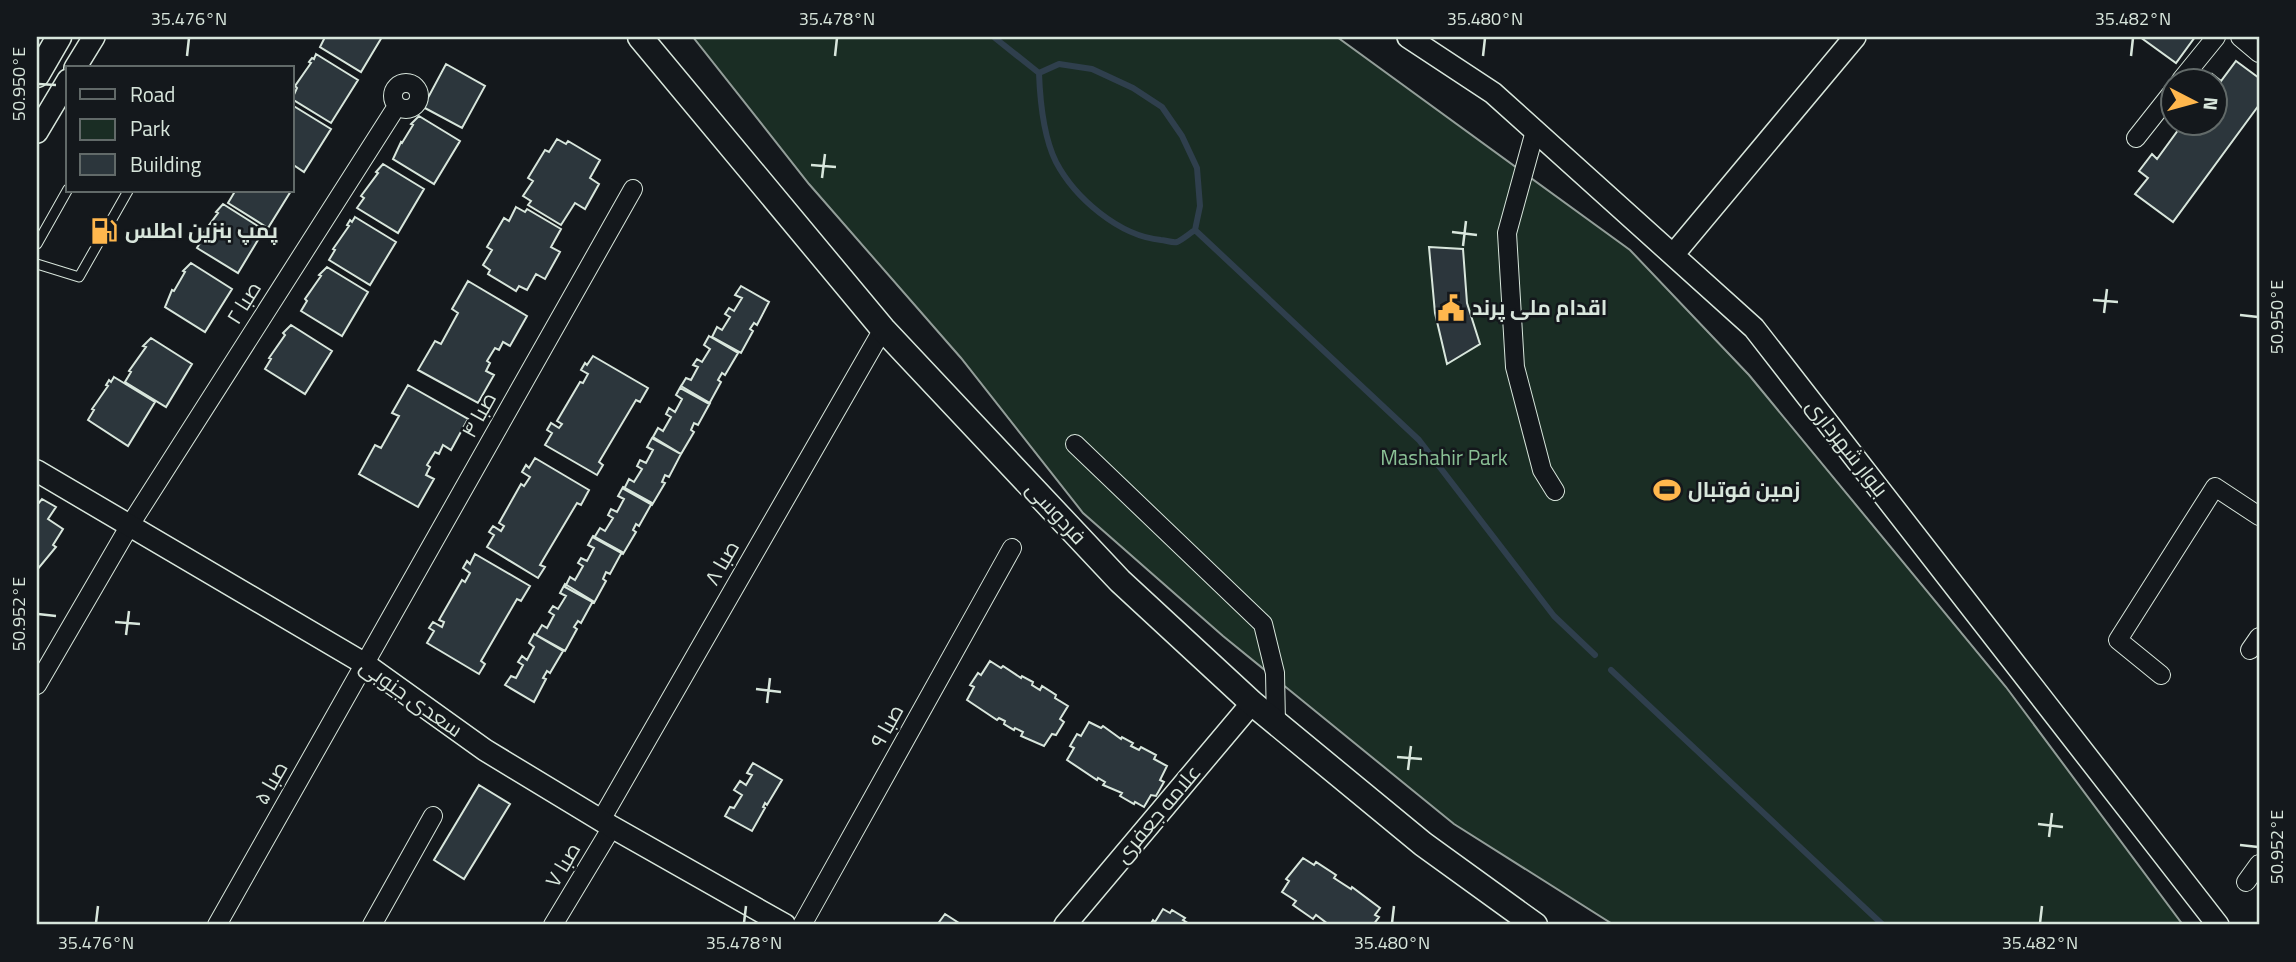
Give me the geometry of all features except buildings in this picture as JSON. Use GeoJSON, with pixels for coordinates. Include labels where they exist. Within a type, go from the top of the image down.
{"type":"FeatureCollection","features":[{"type":"Feature","properties":{"kind":"main road"},"geometry":{"type":"LineString","coordinates":[[37,75],[59,37]]}},
{"type":"Feature","properties":{"kind":"main road","name":"فردوسی"},"geometry":{"type":"LineString","coordinates":[[639,37],[883,329],[1120,581],[1252,704],[1423,844],[1535,925]]}},
{"type":"Feature","properties":{"kind":"street"},"geometry":{"type":"LineString","coordinates":[[77,66],[94,37]]}},
{"type":"Feature","properties":{"kind":"street","name":"بلوار شهرداری"},"geometry":{"type":"LineString","coordinates":[[1408,37],[1493,93],[1754,328],[2218,925]]}},
{"type":"Feature","properties":{"kind":"street"},"geometry":{"type":"LineString","coordinates":[[1673,255],[1855,37]]}},
{"type":"Feature","properties":{"kind":"street"},"geometry":{"type":"LineString","coordinates":[[2192,66],[2216,37]]}},
{"type":"Feature","properties":{"kind":"street"},"geometry":{"type":"LineString","coordinates":[[2239,37],[2259,53]]}},
{"type":"Feature","properties":{"kind":"street"},"geometry":{"type":"LineString","coordinates":[[37,132],[66,85]]}},
{"type":"Feature","properties":{"kind":"street","name":"صبا ۲"},"geometry":{"type":"LineString","coordinates":[[37,685],[130,525],[397,106]]}},
{"type":"Feature","properties":{"kind":"street"},"geometry":{"type":"LineString","coordinates":[[2136,138],[2160,108]]}},
{"type":"Feature","properties":{"kind":"street"},"geometry":{"type":"LineString","coordinates":[[1535,131],[1507,233],[1515,367],[1542,470],[1555,491]]}},
{"type":"Feature","properties":{"kind":"street","name":"صبا ۴"},"geometry":{"type":"LineString","coordinates":[[365,664],[633,189]]}},
{"type":"Feature","properties":{"kind":"street","name":"صبا ۸"},"geometry":{"type":"LineString","coordinates":[[606,824],[883,329]]}},
{"type":"Feature","properties":{"kind":"street"},"geometry":{"type":"LineString","coordinates":[[1075,444],[1263,624],[1275,673],[1276,723]]}},
{"type":"Feature","properties":{"kind":"street","name":"سعدی جنوبی"},"geometry":{"type":"LineString","coordinates":[[37,471],[365,664],[485,750],[606,824],[785,925]]}},
{"type":"Feature","properties":{"kind":"street"},"geometry":{"type":"LineString","coordinates":[[2161,675],[2118,640],[2215,487],[2259,516]]}},
{"type":"Feature","properties":{"kind":"street","name":"صبا ۹"},"geometry":{"type":"LineString","coordinates":[[802,925],[1012,548]]}},
{"type":"Feature","properties":{"kind":"street","name":"صبا ۵"},"geometry":{"type":"LineString","coordinates":[[217,925],[365,664]]}},
{"type":"Feature","properties":{"kind":"street","name":"علامه جعفری"},"geometry":{"type":"LineString","coordinates":[[1065,925],[1252,704]]}},
{"type":"Feature","properties":{"kind":"street"},"geometry":{"type":"LineString","coordinates":[[372,925],[433,816]]}},
{"type":"Feature","properties":{"kind":"street","name":"صبا ۷"},"geometry":{"type":"LineString","coordinates":[[554,925],[606,824]]}},
{"type":"Feature","properties":{"kind":"street"},"geometry":{"type":"LineString","coordinates":[[2246,882],[2259,864]]}},
{"type":"Feature","properties":{"kind":"lane"},"geometry":{"type":"LineString","coordinates":[[37,244],[66,192]]}},
{"type":"Feature","properties":{"kind":"lane"},"geometry":{"type":"LineString","coordinates":[[37,264],[79,277],[127,192]]}},
{"type":"Feature","properties":{"kind":"green space","name":"Mashahir Park"},"geometry":{"type":"Polygon","coordinates":[[[693,37],[1337,37],[1630,250],[1749,375],[2006,687],[2183,925],[1614,925],[1454,824],[1223,636],[1083,513],[961,358],[809,184],[693,37]]]}},
{"type":"Feature","properties":{"kind":"waterway"},"geometry":{"type":"LineString","coordinates":[[995,38],[1039,73],[1048,142],[1064,176],[1086,201],[1114,223],[1145,237],[1177,242],[1195,230],[1419,440],[1554,616],[1595,655]]}},
{"type":"Feature","properties":{"kind":"waterway"},"geometry":{"type":"LineString","coordinates":[[1039,73],[1059,64],[1092,69],[1133,88],[1162,107],[1182,136],[1197,168],[1200,206],[1195,230]]}},
{"type":"Feature","properties":{"kind":"waterway"},"geometry":{"type":"LineString","coordinates":[[1611,670],[1883,925]]}},
{"type":"Feature","properties":{"kind":"place","name":"پمپ بنزین اطلس"},"geometry":{"type":"Point","coordinates":[104,231]}},
{"type":"Feature","properties":{"kind":"place","name":"اقدام ملی پرند"},"geometry":{"type":"Point","coordinates":[1451,308]}},
{"type":"Feature","properties":{"kind":"place","name":"زمین فوتبال"},"geometry":{"type":"Point","coordinates":[1667,490]}}]}
